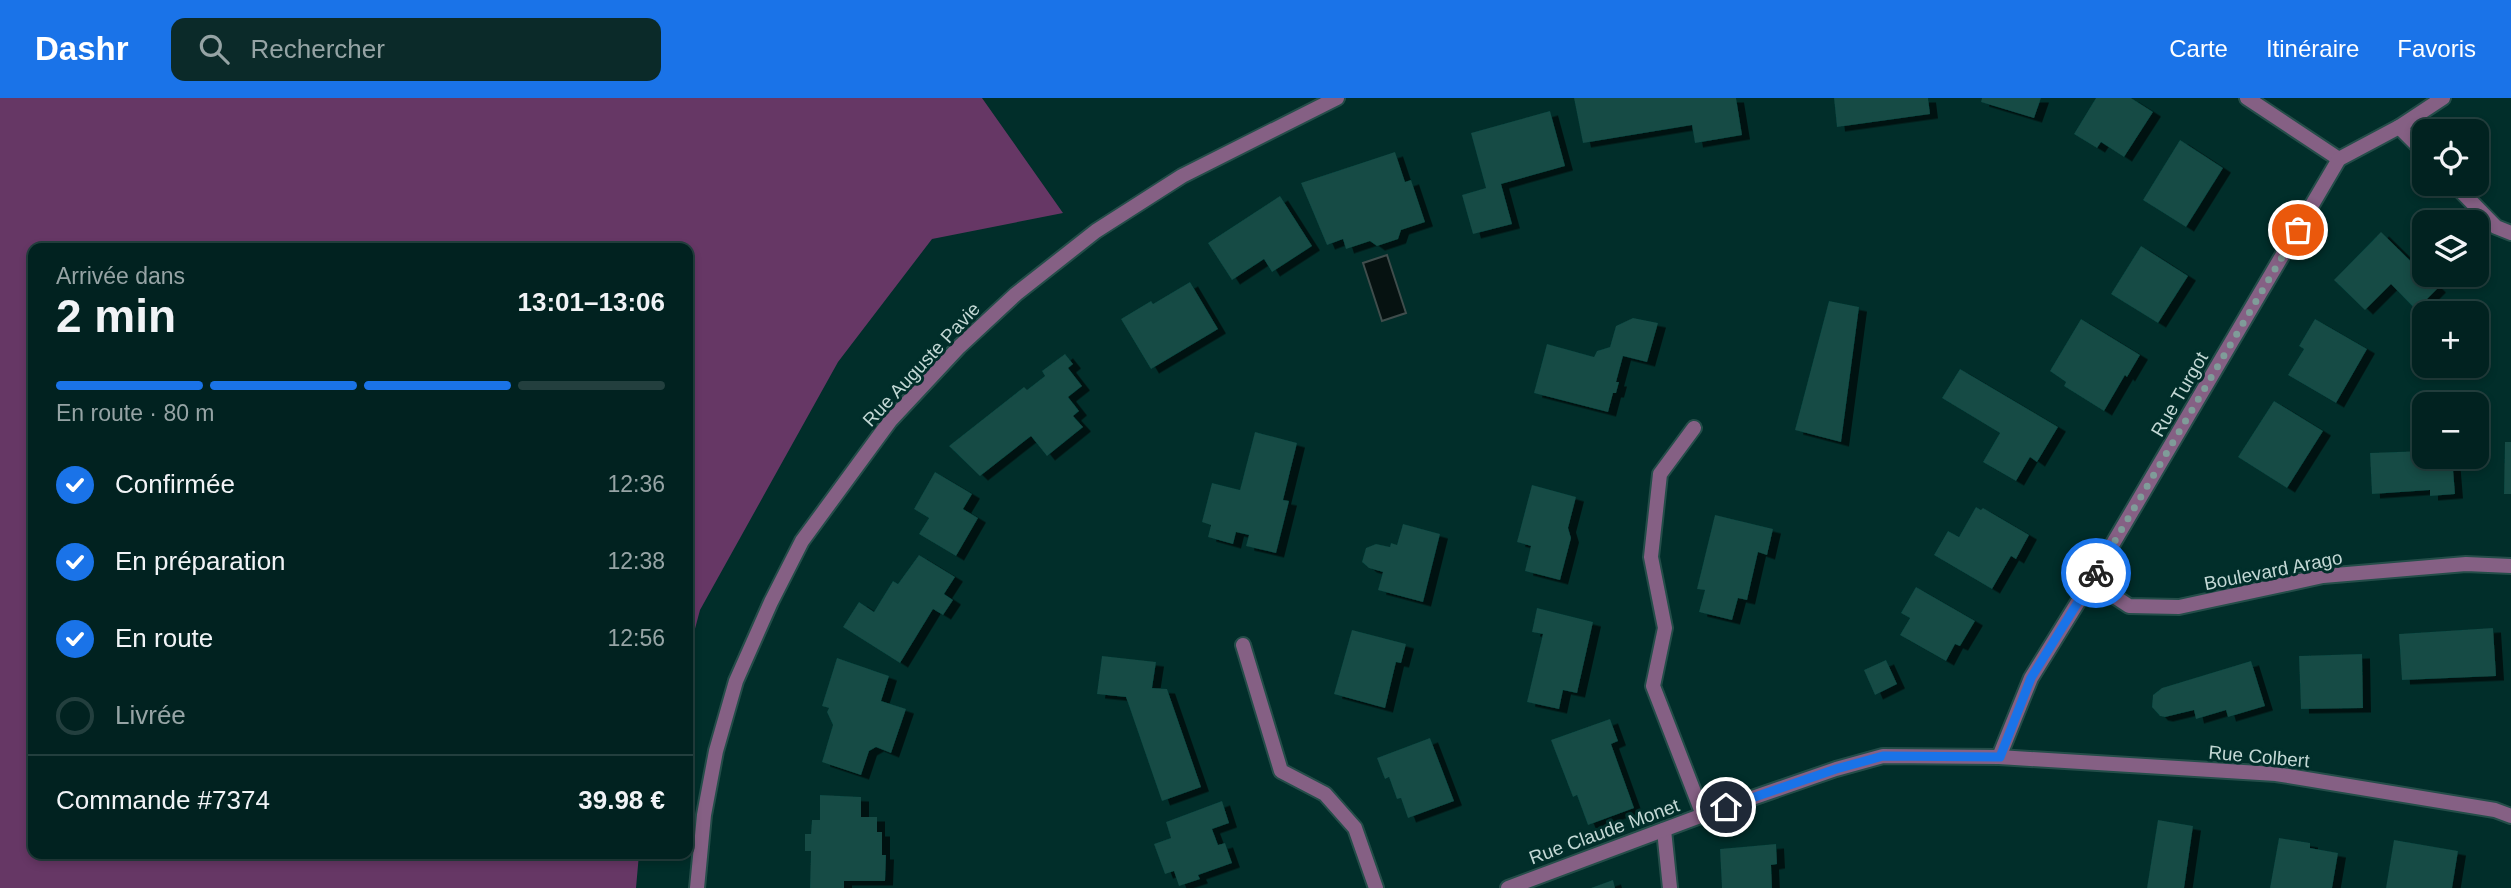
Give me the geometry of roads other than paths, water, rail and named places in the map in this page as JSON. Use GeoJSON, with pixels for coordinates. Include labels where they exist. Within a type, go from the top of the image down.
{"type":"FeatureCollection","features":[{"type":"Feature","properties":{"kind":"street","name":"Rue Auguste Pavie"},"geometry":{"type":"LineString","coordinates":[[696,888],[704,815],[714,764],[736,681],[802,541],[890,421],[958,347],[1016,294],[1096,231],[1182,176],[1337,98]]}},
{"type":"Feature","properties":{"kind":"street"},"geometry":{"type":"LineString","coordinates":[[2247,98],[2339,159],[2399,127],[2443,98]]}},
{"type":"Feature","properties":{"kind":"street"},"geometry":{"type":"LineString","coordinates":[[2399,127],[2412,140]]}},
{"type":"Feature","properties":{"kind":"street","name":"Rue Turgot"},"geometry":{"type":"LineString","coordinates":[[2000,757],[2031,678],[2339,159]]}},
{"type":"Feature","properties":{"kind":"street"},"geometry":{"type":"LineString","coordinates":[[2466,196],[2496,227],[2511,233]]}},
{"type":"Feature","properties":{"kind":"street"},"geometry":{"type":"LineString","coordinates":[[1694,428],[1660,474],[1651,556],[1665,628],[1653,686],[1703,815]]}},
{"type":"Feature","properties":{"kind":"street","name":"Boulevard Arago"},"geometry":{"type":"LineString","coordinates":[[2091,581],[2129,606],[2179,607],[2323,576],[2466,564],[2511,566]]}},
{"type":"Feature","properties":{"kind":"street"},"geometry":{"type":"LineString","coordinates":[[1243,645],[1280,771],[1325,794],[1355,828],[1376,888]]}},
{"type":"Feature","properties":{"kind":"street","name":"Rue Claude Monet"},"geometry":{"type":"LineString","coordinates":[[1508,888],[1703,815],[1836,769],[1883,756],[2000,757]]}},
{"type":"Feature","properties":{"kind":"street","name":"Rue Colbert"},"geometry":{"type":"LineString","coordinates":[[2000,757],[2276,774],[2495,810],[2511,816]]}},
{"type":"Feature","properties":{"kind":"street"},"geometry":{"type":"LineString","coordinates":[[1664,830],[1670,888]]}}]}
